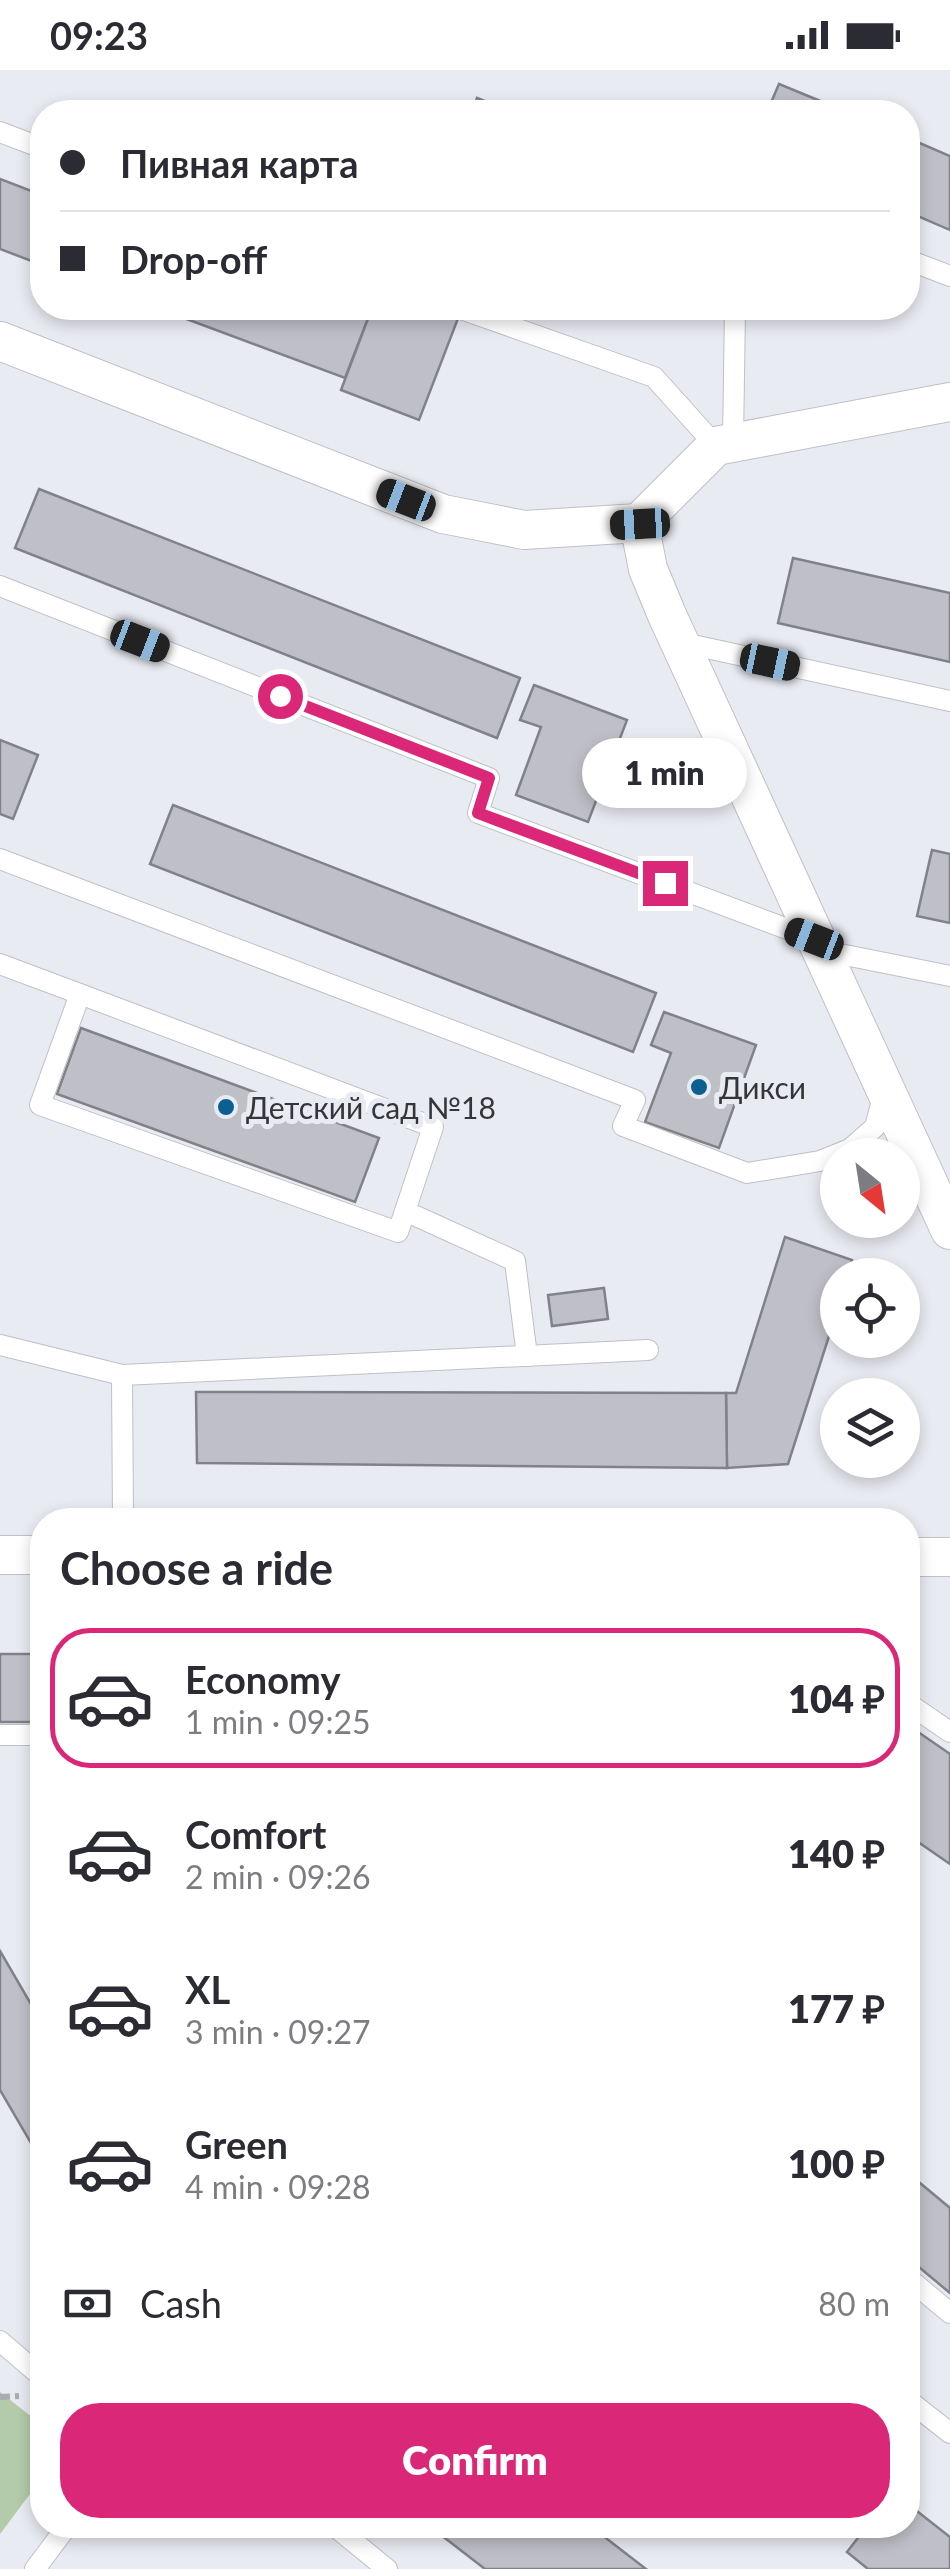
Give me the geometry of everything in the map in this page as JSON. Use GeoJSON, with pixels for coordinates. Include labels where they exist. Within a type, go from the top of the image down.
{"type":"FeatureCollection","features":[{"type":"Feature","properties":{"kind":"street"},"geometry":{"type":"LineString","coordinates":[[0,342],[443,514],[524,530],[640,524],[725,444],[950,402]]}},
{"type":"Feature","properties":{"kind":"street"},"geometry":{"type":"LineString","coordinates":[[640,524],[648,570],[673,628],[950,1230]]}},
{"type":"Feature","properties":{"kind":"street"},"geometry":{"type":"LineString","coordinates":[[0,1555],[30,1555]]}},
{"type":"Feature","properties":{"kind":"street"},"geometry":{"type":"LineString","coordinates":[[920,1556],[950,1557]]}},
{"type":"Feature","properties":{"kind":"lane"},"geometry":{"type":"LineString","coordinates":[[0,132],[30,143]]}},
{"type":"Feature","properties":{"kind":"lane"},"geometry":{"type":"LineString","coordinates":[[920,265],[950,276]]}},
{"type":"Feature","properties":{"kind":"lane"},"geometry":{"type":"LineString","coordinates":[[494,320],[654,376],[725,444]]}},
{"type":"Feature","properties":{"kind":"lane"},"geometry":{"type":"LineString","coordinates":[[725,444],[735,320]]}},
{"type":"Feature","properties":{"kind":"lane"},"geometry":{"type":"LineString","coordinates":[[0,586],[489,778],[478,813],[816,944],[950,976]]}},
{"type":"Feature","properties":{"kind":"lane"},"geometry":{"type":"LineString","coordinates":[[673,628],[950,701]]}},
{"type":"Feature","properties":{"kind":"lane"},"geometry":{"type":"LineString","coordinates":[[0,859],[635,1100],[623,1126],[747,1173],[820,1161],[850,1149],[875,1127],[885,1091]]}},
{"type":"Feature","properties":{"kind":"lane"},"geometry":{"type":"LineString","coordinates":[[0,964],[80,994],[433,1127],[398,1232],[40,1105],[80,994]]}},
{"type":"Feature","properties":{"kind":"lane"},"geometry":{"type":"LineString","coordinates":[[406,1211],[515,1262],[527,1356]]}},
{"type":"Feature","properties":{"kind":"lane"},"geometry":{"type":"LineString","coordinates":[[0,1344],[122,1375],[648,1350]]}},
{"type":"Feature","properties":{"kind":"lane"},"geometry":{"type":"LineString","coordinates":[[122,1375],[123,1508]]}},
{"type":"Feature","properties":{"kind":"lane"},"geometry":{"type":"LineString","coordinates":[[920,1711],[950,1732]]}},
{"type":"Feature","properties":{"kind":"lane"},"geometry":{"type":"LineString","coordinates":[[0,1735],[30,1735]]}},
{"type":"Feature","properties":{"kind":"lane"},"geometry":{"type":"LineString","coordinates":[[920,2288],[950,2313]]}},
{"type":"Feature","properties":{"kind":"lane"},"geometry":{"type":"LineString","coordinates":[[0,2340],[30,2366]]}},
{"type":"Feature","properties":{"kind":"lane"},"geometry":{"type":"LineString","coordinates":[[920,2409],[950,2433]]}},
{"type":"Feature","properties":{"kind":"lane"},"geometry":{"type":"LineString","coordinates":[[35,2569],[58,2538]]}},
{"type":"Feature","properties":{"kind":"lane"},"geometry":{"type":"LineString","coordinates":[[349,2538],[387,2569]]}},
{"type":"Feature","properties":{"kind":"green space"},"geometry":{"type":"Polygon","coordinates":[[[0,2392],[30,2416],[30,2494],[0,2534],[0,2392]]]}},
{"type":"Feature","properties":{"kind":"building"},"geometry":{"type":"Polygon","coordinates":[[[779,84],[818,100],[772,100],[779,84]]]}},
{"type":"Feature","properties":{"kind":"building"},"geometry":{"type":"Polygon","coordinates":[[[920,143],[950,156],[950,230],[920,217],[920,143]]]}},
{"type":"Feature","properties":{"kind":"building"},"geometry":{"type":"Polygon","coordinates":[[[0,179],[30,190],[30,260],[0,249],[0,179]]]}},
{"type":"Feature","properties":{"kind":"building"},"geometry":{"type":"Polygon","coordinates":[[[189,320],[367,320],[345,378],[189,320]]]}},
{"type":"Feature","properties":{"kind":"building"},"geometry":{"type":"Polygon","coordinates":[[[367,320],[457,320],[419,420],[341,390],[367,320]]]}},
{"type":"Feature","properties":{"kind":"building"},"geometry":{"type":"Polygon","coordinates":[[[39,489],[520,678],[497,738],[15,548],[39,489]]]}},
{"type":"Feature","properties":{"kind":"building"},"geometry":{"type":"Polygon","coordinates":[[[793,558],[950,593],[950,662],[778,623],[793,558]]]}},
{"type":"Feature","properties":{"kind":"building"},"geometry":{"type":"Polygon","coordinates":[[[534,685],[627,720],[588,822],[516,795],[541,727],[520,720],[534,685]]]}},
{"type":"Feature","properties":{"kind":"building"},"geometry":{"type":"Polygon","coordinates":[[[0,740],[38,755],[13,819],[0,814],[0,740]]]}},
{"type":"Feature","properties":{"kind":"building"},"geometry":{"type":"Polygon","coordinates":[[[173,805],[656,993],[633,1052],[150,864],[173,805]]]}},
{"type":"Feature","properties":{"kind":"building"},"geometry":{"type":"Polygon","coordinates":[[[932,850],[950,854],[950,923],[917,916],[932,850]]]}},
{"type":"Feature","properties":{"kind":"building","name":"Дикси"},"geometry":{"type":"Polygon","coordinates":[[[664,1012],[756,1045],[719,1148],[645,1122],[671,1053],[651,1045],[664,1012]]]}},
{"type":"Feature","properties":{"kind":"building"},"geometry":{"type":"Polygon","coordinates":[[[81,1028],[379,1138],[355,1202],[57,1094],[81,1028]]]}},
{"type":"Feature","properties":{"kind":"building"},"geometry":{"type":"Polygon","coordinates":[[[785,1237],[846,1258],[820,1258],[822,1358],[788,1464],[727,1468],[726,1393],[736,1393],[785,1237]]]}},
{"type":"Feature","properties":{"kind":"building"},"geometry":{"type":"Polygon","coordinates":[[[604,1288],[608,1319],[552,1326],[548,1295],[604,1288]]]}},
{"type":"Feature","properties":{"kind":"building"},"geometry":{"type":"Polygon","coordinates":[[[196,1392],[726,1393],[727,1468],[197,1463],[196,1392]]]}},
{"type":"Feature","properties":{"kind":"building"},"geometry":{"type":"Polygon","coordinates":[[[0,1654],[30,1654],[30,1722],[0,1722],[0,1654]]]}},
{"type":"Feature","properties":{"kind":"building"},"geometry":{"type":"Polygon","coordinates":[[[920,1733],[950,1754],[950,1864],[920,1843],[920,1733]]]}},
{"type":"Feature","properties":{"kind":"building"},"geometry":{"type":"Polygon","coordinates":[[[0,1951],[30,2002],[30,2141],[0,2090],[0,1951]]]}},
{"type":"Feature","properties":{"kind":"building"},"geometry":{"type":"Polygon","coordinates":[[[920,2183],[950,2208],[950,2293],[920,2268],[920,2183]]]}},
{"type":"Feature","properties":{"kind":"building"},"geometry":{"type":"Polygon","coordinates":[[[920,2513],[950,2537],[950,2569],[868,2569],[847,2552],[858,2538],[920,2538],[920,2513]]]}},
{"type":"Feature","properties":{"kind":"building"},"geometry":{"type":"Polygon","coordinates":[[[445,2538],[606,2538],[646,2569],[485,2569],[445,2538]]]}},
{"type":"Feature","properties":{"kind":"place","name":"Дикси"},"geometry":{"type":"Point","coordinates":[699,1087]}},
{"type":"Feature","properties":{"kind":"place","name":"Детский сад №18"},"geometry":{"type":"Point","coordinates":[226,1107]}},
{"type":"Feature","properties":{"kind":"route"},"geometry":{"type":"LineString","coordinates":[[280,696],[489,778],[478,813],[665,883]]}}]}
